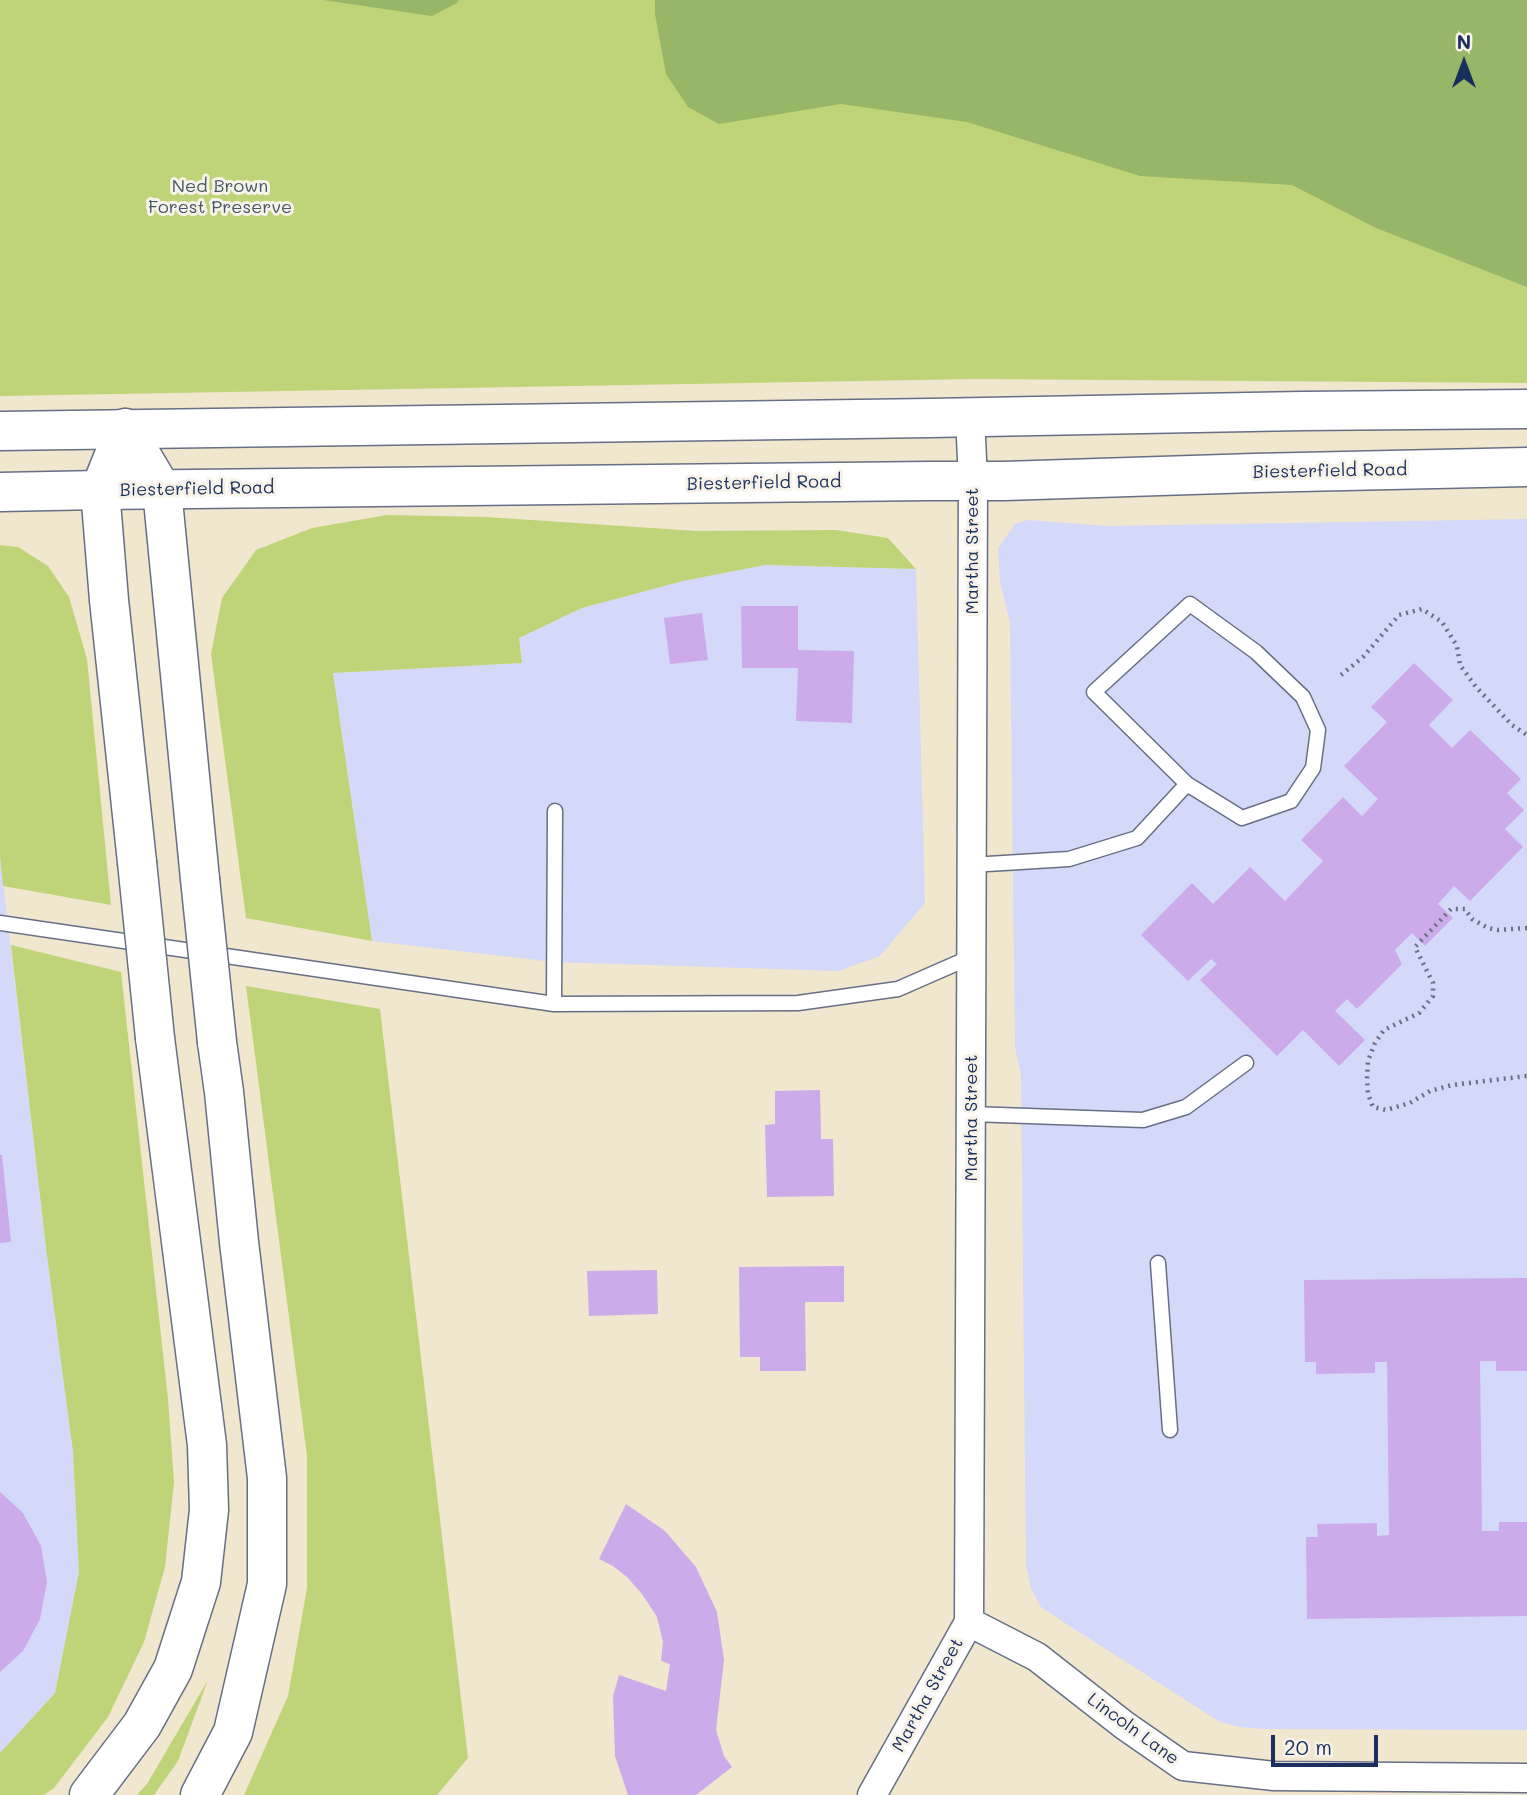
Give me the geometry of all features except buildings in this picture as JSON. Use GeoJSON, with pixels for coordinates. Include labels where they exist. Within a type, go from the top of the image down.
{"type":"FeatureCollection","features":[{"type":"Feature","properties":{"kind":"main road"},"geometry":{"type":"LineString","coordinates":[[0,431],[1527,409]]}},
{"type":"Feature","properties":{"kind":"main road"},"geometry":{"type":"LineString","coordinates":[[125,429],[162,490],[217,1042],[267,1478],[267,1584],[233,1732],[200,1795]]}},
{"type":"Feature","properties":{"kind":"main road"},"geometry":{"type":"LineString","coordinates":[[89,1795],[142,1725],[173,1669],[201,1582],[209,1510],[207,1445],[155,1038],[108,600],[100,490],[125,429]]}},
{"type":"Feature","properties":{"kind":"main road","name":"Biesterfield Road"},"geometry":{"type":"LineString","coordinates":[[0,492],[989,481],[1527,467]]}},
{"type":"Feature","properties":{"kind":"street","name":"Martha Street"},"geometry":{"type":"LineString","coordinates":[[873,1795],[969,1622],[971,865],[989,481],[970,416]]}},
{"type":"Feature","properties":{"kind":"street","name":"Lincoln Lane"},"geometry":{"type":"LineString","coordinates":[[969,1622],[1037,1657],[1182,1766],[1274,1776],[1527,1779]]}},
{"type":"Feature","properties":{"kind":"lane"},"geometry":{"type":"LineString","coordinates":[[1190,604],[1256,652],[1303,697],[1318,730],[1313,768],[1291,801],[1242,818],[1186,784],[1094,692],[1190,604]]}},
{"type":"Feature","properties":{"kind":"lane"},"geometry":{"type":"LineString","coordinates":[[971,865],[1069,859],[1137,838],[1186,784]]}},
{"type":"Feature","properties":{"kind":"lane"},"geometry":{"type":"LineString","coordinates":[[554,1004],[555,811]]}},
{"type":"Feature","properties":{"kind":"lane"},"geometry":{"type":"LineString","coordinates":[[0,923],[554,1004],[798,1003],[898,989],[971,957]]}},
{"type":"Feature","properties":{"kind":"lane"},"geometry":{"type":"LineString","coordinates":[[971,1114],[1143,1120],[1186,1107],[1246,1063]]}},
{"type":"Feature","properties":{"kind":"lane"},"geometry":{"type":"LineString","coordinates":[[1158,1263],[1170,1430]]}},
{"type":"Feature","properties":{"kind":"path"},"geometry":{"type":"LineString","coordinates":[[1341,675],[1363,657],[1399,615],[1422,609],[1441,622],[1457,646],[1460,664],[1476,687],[1527,735]]}},
{"type":"Feature","properties":{"kind":"path"},"geometry":{"type":"LineString","coordinates":[[1527,928],[1488,928],[1472,919],[1465,909],[1451,909],[1415,947],[1433,983],[1433,996],[1419,1013],[1384,1030],[1368,1061],[1367,1079],[1368,1094],[1373,1107],[1386,1110],[1410,1103],[1430,1091],[1452,1085],[1527,1076]]}},
{"type":"Feature","properties":{"kind":"shaded area"},"geometry":{"type":"Polygon","coordinates":[[[1527,519],[1527,1730],[1240,1727],[1220,1722],[1041,1607],[1031,1589],[1026,1566],[1021,1075],[1015,1047],[1010,622],[1000,582],[998,548],[1015,524],[1028,520],[1107,526],[1527,519]]]}},
{"type":"Feature","properties":{"kind":"shaded area"},"geometry":{"type":"Polygon","coordinates":[[[765,565],[916,569],[925,903],[880,956],[838,971],[554,962],[372,941],[333,673],[522,663],[519,638],[582,608],[683,581],[765,565]]]}},
{"type":"Feature","properties":{"kind":"shaded area"},"geometry":{"type":"Polygon","coordinates":[[[0,856],[73,1452],[79,1572],[55,1693],[0,1753],[0,856]]]}},
{"type":"Feature","properties":{"kind":"green space","name":"Ned Brown Forest Preserve"},"geometry":{"type":"Polygon","coordinates":[[[0,0],[1527,0],[1527,383],[975,379],[0,396],[0,0]]]}},
{"type":"Feature","properties":{"kind":"green space"},"geometry":{"type":"Polygon","coordinates":[[[323,0],[459,0],[432,16],[323,0]]]}},
{"type":"Feature","properties":{"kind":"green space"},"geometry":{"type":"Polygon","coordinates":[[[655,0],[1527,0],[1527,287],[1376,228],[1292,185],[1140,176],[967,122],[841,104],[719,124],[688,107],[666,74],[655,0]]]}},
{"type":"Feature","properties":{"kind":"green space"},"geometry":{"type":"Polygon","coordinates":[[[387,515],[486,517],[697,531],[836,530],[888,538],[916,569],[765,565],[683,581],[582,608],[519,638],[522,663],[333,673],[372,941],[246,918],[211,654],[222,598],[256,550],[312,528],[387,515]]]}},
{"type":"Feature","properties":{"kind":"green space"},"geometry":{"type":"Polygon","coordinates":[[[0,545],[18,547],[48,566],[69,597],[87,659],[111,905],[3,886],[0,856],[0,545]]]}},
{"type":"Feature","properties":{"kind":"green space"},"geometry":{"type":"Polygon","coordinates":[[[11,945],[121,972],[168,1399],[174,1482],[165,1567],[144,1642],[108,1717],[54,1788],[44,1795],[0,1795],[0,1753],[55,1693],[79,1572],[73,1452],[11,945]]]}},
{"type":"Feature","properties":{"kind":"green space"},"geometry":{"type":"Polygon","coordinates":[[[246,986],[380,1009],[468,1758],[437,1795],[244,1795],[288,1696],[307,1588],[307,1456],[246,986]]]}},
{"type":"Feature","properties":{"kind":"green space"},"geometry":{"type":"Polygon","coordinates":[[[208,1680],[178,1761],[154,1795],[137,1795],[147,1784],[208,1680]]]}}]}
